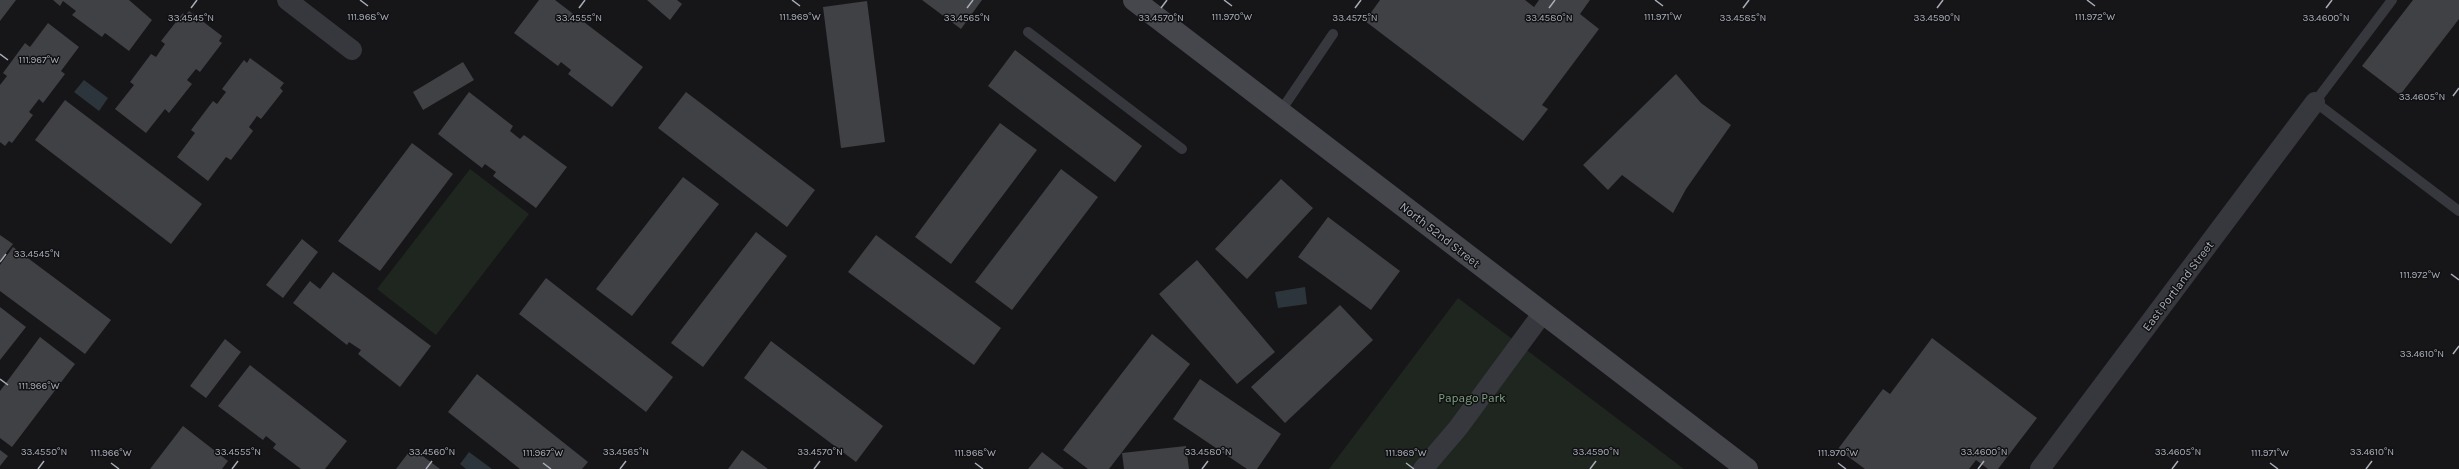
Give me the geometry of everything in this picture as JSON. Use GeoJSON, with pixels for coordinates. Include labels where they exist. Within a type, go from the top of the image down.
{"type":"FeatureCollection","features":[{"type":"Feature","properties":{"kind":"main road","name":"North 52nd Street"},"geometry":{"type":"LineString","coordinates":[[1134,0],[1542,314],[1747,469]]}},
{"type":"Feature","properties":{"kind":"street"},"geometry":{"type":"LineString","coordinates":[[287,0],[352,50]]}},
{"type":"Feature","properties":{"kind":"street","name":"East Portland Street"},"geometry":{"type":"LineString","coordinates":[[2040,469],[2315,102]]}},
{"type":"Feature","properties":{"kind":"street"},"geometry":{"type":"LineString","coordinates":[[1423,469],[1458,428],[1542,314]]}},
{"type":"Feature","properties":{"kind":"lane"},"geometry":{"type":"LineString","coordinates":[[2392,0],[2315,102],[2459,211]]}},
{"type":"Feature","properties":{"kind":"lane"},"geometry":{"type":"LineString","coordinates":[[1028,32],[1182,150]]}},
{"type":"Feature","properties":{"kind":"lane"},"geometry":{"type":"LineString","coordinates":[[1280,112],[1333,34]]}},
{"type":"Feature","properties":{"kind":"green space"},"geometry":{"type":"Polygon","coordinates":[[[470,169],[529,214],[436,335],[377,289],[470,169]]]}},
{"type":"Feature","properties":{"kind":"green space","name":"Papago Park"},"geometry":{"type":"Polygon","coordinates":[[[1458,298],[1684,469],[1329,469],[1458,298]]]}},
{"type":"Feature","properties":{"kind":"shaded area"},"geometry":{"type":"Polygon","coordinates":[[[84,80],[108,98],[99,111],[74,92],[84,80]]]}},
{"type":"Feature","properties":{"kind":"shaded area"},"geometry":{"type":"Polygon","coordinates":[[[1305,287],[1307,304],[1278,308],[1275,292],[1305,287]]]}},
{"type":"Feature","properties":{"kind":"shaded area"},"geometry":{"type":"Polygon","coordinates":[[[469,452],[492,469],[466,469],[460,464],[469,452]]]}},
{"type":"Feature","properties":{"kind":"building"},"geometry":{"type":"Polygon","coordinates":[[[0,0],[16,0],[0,21],[0,0]]]}},
{"type":"Feature","properties":{"kind":"building"},"geometry":{"type":"Polygon","coordinates":[[[53,0],[129,0],[152,20],[129,51],[105,33],[102,37],[72,15],[76,11],[63,1],[60,6],[53,0]]]}},
{"type":"Feature","properties":{"kind":"building"},"geometry":{"type":"Polygon","coordinates":[[[539,0],[555,0],[643,67],[612,107],[568,74],[571,70],[561,62],[558,66],[514,33],[539,0]]]}},
{"type":"Feature","properties":{"kind":"building"},"geometry":{"type":"Polygon","coordinates":[[[647,0],[677,0],[682,4],[670,20],[647,0]]]}},
{"type":"Feature","properties":{"kind":"building"},"geometry":{"type":"Polygon","coordinates":[[[922,0],[982,0],[961,29],[922,0]]]}},
{"type":"Feature","properties":{"kind":"building"},"geometry":{"type":"Polygon","coordinates":[[[1380,0],[1525,0],[1534,7],[1539,0],[1590,0],[1580,14],[1599,29],[1542,105],[1548,109],[1523,141],[1365,21],[1380,0]]]}},
{"type":"Feature","properties":{"kind":"building"},"geometry":{"type":"Polygon","coordinates":[[[2413,0],[2459,0],[2459,19],[2400,95],[2362,66],[2413,0]]]}},
{"type":"Feature","properties":{"kind":"building"},"geometry":{"type":"Polygon","coordinates":[[[867,1],[885,142],[841,148],[823,7],[867,1]]]}},
{"type":"Feature","properties":{"kind":"building"},"geometry":{"type":"Polygon","coordinates":[[[189,11],[222,36],[219,41],[222,43],[200,72],[196,69],[187,80],[192,84],[169,113],[165,109],[146,133],[115,109],[134,85],[130,82],[151,54],[156,57],[165,44],[161,41],[183,13],[185,16],[189,11]]]}},
{"type":"Feature","properties":{"kind":"building"},"geometry":{"type":"Polygon","coordinates":[[[48,23],[79,47],[61,71],[65,74],[43,103],[39,99],[29,112],[33,115],[12,143],[9,141],[5,146],[0,142],[0,85],[7,76],[3,73],[25,43],[30,47],[48,23]]]}},
{"type":"Feature","properties":{"kind":"building"},"geometry":{"type":"Polygon","coordinates":[[[1015,50],[1142,146],[1115,182],[988,86],[1015,50]]]}},
{"type":"Feature","properties":{"kind":"building"},"geometry":{"type":"Polygon","coordinates":[[[250,58],[284,83],[280,88],[283,91],[261,119],[257,116],[249,127],[253,131],[231,160],[226,157],[208,181],[177,157],[195,133],[191,130],[213,101],[217,104],[226,92],[222,89],[244,60],[247,63],[250,58]]]}},
{"type":"Feature","properties":{"kind":"building"},"geometry":{"type":"Polygon","coordinates":[[[463,62],[474,80],[423,110],[413,92],[463,62]]]}},
{"type":"Feature","properties":{"kind":"building"},"geometry":{"type":"Polygon","coordinates":[[[1676,74],[1701,103],[1731,125],[1686,189],[1673,213],[1622,175],[1608,190],[1583,165],[1676,74]]]}},
{"type":"Feature","properties":{"kind":"building"},"geometry":{"type":"Polygon","coordinates":[[[469,92],[513,126],[510,131],[520,139],[524,135],[567,167],[536,208],[493,176],[496,172],[485,164],[482,168],[438,134],[469,92]]]}},
{"type":"Feature","properties":{"kind":"building"},"geometry":{"type":"Polygon","coordinates":[[[686,92],[815,190],[787,227],[658,128],[686,92]]]}},
{"type":"Feature","properties":{"kind":"building"},"geometry":{"type":"Polygon","coordinates":[[[65,100],[202,204],[171,244],[35,140],[65,100]]]}},
{"type":"Feature","properties":{"kind":"building"},"geometry":{"type":"Polygon","coordinates":[[[1000,123],[1037,150],[951,264],[915,237],[1000,123]]]}},
{"type":"Feature","properties":{"kind":"building"},"geometry":{"type":"Polygon","coordinates":[[[412,143],[453,174],[380,271],[338,241],[412,143]]]}},
{"type":"Feature","properties":{"kind":"building"},"geometry":{"type":"Polygon","coordinates":[[[1061,169],[1098,197],[1012,310],[975,282],[1061,169]]]}},
{"type":"Feature","properties":{"kind":"building"},"geometry":{"type":"Polygon","coordinates":[[[683,177],[719,204],[632,316],[596,289],[683,177]]]}},
{"type":"Feature","properties":{"kind":"building"},"geometry":{"type":"Polygon","coordinates":[[[1281,179],[1313,208],[1247,279],[1215,249],[1281,179]]]}},
{"type":"Feature","properties":{"kind":"building"},"geometry":{"type":"Polygon","coordinates":[[[1328,217],[1400,271],[1371,310],[1298,257],[1328,217]]]}},
{"type":"Feature","properties":{"kind":"building"},"geometry":{"type":"Polygon","coordinates":[[[756,232],[787,256],[703,367],[671,343],[756,232]]]}},
{"type":"Feature","properties":{"kind":"building"},"geometry":{"type":"Polygon","coordinates":[[[0,235],[13,244],[0,261],[0,235]]]}},
{"type":"Feature","properties":{"kind":"building"},"geometry":{"type":"Polygon","coordinates":[[[876,235],[1001,328],[974,365],[848,272],[876,235]]]}},
{"type":"Feature","properties":{"kind":"building"},"geometry":{"type":"Polygon","coordinates":[[[302,239],[318,252],[283,298],[266,285],[302,239]]]}},
{"type":"Feature","properties":{"kind":"building"},"geometry":{"type":"Polygon","coordinates":[[[13,247],[111,320],[85,354],[0,291],[0,265],[13,247]]]}},
{"type":"Feature","properties":{"kind":"building"},"geometry":{"type":"Polygon","coordinates":[[[1197,260],[1275,352],[1237,384],[1159,294],[1197,260]]]}},
{"type":"Feature","properties":{"kind":"building"},"geometry":{"type":"Polygon","coordinates":[[[333,272],[431,346],[400,387],[358,354],[361,350],[349,342],[347,345],[293,303],[310,281],[320,289],[333,272]]]}},
{"type":"Feature","properties":{"kind":"building"},"geometry":{"type":"Polygon","coordinates":[[[546,278],[673,377],[646,412],[519,314],[546,278]]]}},
{"type":"Feature","properties":{"kind":"building"},"geometry":{"type":"Polygon","coordinates":[[[1340,305],[1373,340],[1285,423],[1251,387],[1340,305]]]}},
{"type":"Feature","properties":{"kind":"building"},"geometry":{"type":"Polygon","coordinates":[[[0,307],[26,327],[0,360],[0,307]]]}},
{"type":"Feature","properties":{"kind":"building"},"geometry":{"type":"Polygon","coordinates":[[[1152,334],[1190,364],[1109,469],[1088,469],[1063,450],[1152,334]]]}},
{"type":"Feature","properties":{"kind":"building"},"geometry":{"type":"Polygon","coordinates":[[[40,337],[75,364],[12,447],[0,438],[0,391],[40,337]]]}},
{"type":"Feature","properties":{"kind":"building"},"geometry":{"type":"Polygon","coordinates":[[[1932,338],[2037,418],[1998,469],[1988,469],[1976,460],[1969,469],[1865,469],[1838,449],[1883,389],[1890,394],[1932,338]]]}},
{"type":"Feature","properties":{"kind":"building"},"geometry":{"type":"Polygon","coordinates":[[[225,339],[241,352],[206,398],[190,386],[225,339]]]}},
{"type":"Feature","properties":{"kind":"building"},"geometry":{"type":"Polygon","coordinates":[[[771,341],[883,426],[856,462],[744,378],[771,341]]]}},
{"type":"Feature","properties":{"kind":"building"},"geometry":{"type":"Polygon","coordinates":[[[250,365],[347,441],[325,469],[301,469],[273,448],[276,444],[266,436],[263,440],[218,406],[250,365]]]}},
{"type":"Feature","properties":{"kind":"building"},"geometry":{"type":"Polygon","coordinates":[[[477,374],[588,462],[582,469],[520,469],[448,412],[477,374]]]}},
{"type":"Feature","properties":{"kind":"building"},"geometry":{"type":"Polygon","coordinates":[[[1200,379],[1281,434],[1257,469],[1247,469],[1173,419],[1200,379]]]}},
{"type":"Feature","properties":{"kind":"building"},"geometry":{"type":"Polygon","coordinates":[[[183,426],[228,461],[222,469],[150,469],[183,426]]]}},
{"type":"Feature","properties":{"kind":"building"},"geometry":{"type":"Polygon","coordinates":[[[1186,446],[1189,469],[1124,469],[1122,453],[1186,446]]]}},
{"type":"Feature","properties":{"kind":"building"},"geometry":{"type":"Polygon","coordinates":[[[412,448],[440,469],[396,469],[412,448]]]}},
{"type":"Feature","properties":{"kind":"building"},"geometry":{"type":"Polygon","coordinates":[[[0,450],[8,456],[0,466],[0,450]]]}},
{"type":"Feature","properties":{"kind":"building"},"geometry":{"type":"Polygon","coordinates":[[[742,450],[768,469],[728,469],[742,450]]]}},
{"type":"Feature","properties":{"kind":"building"},"geometry":{"type":"Polygon","coordinates":[[[1042,452],[1064,469],[1028,469],[1042,452]]]}}]}
